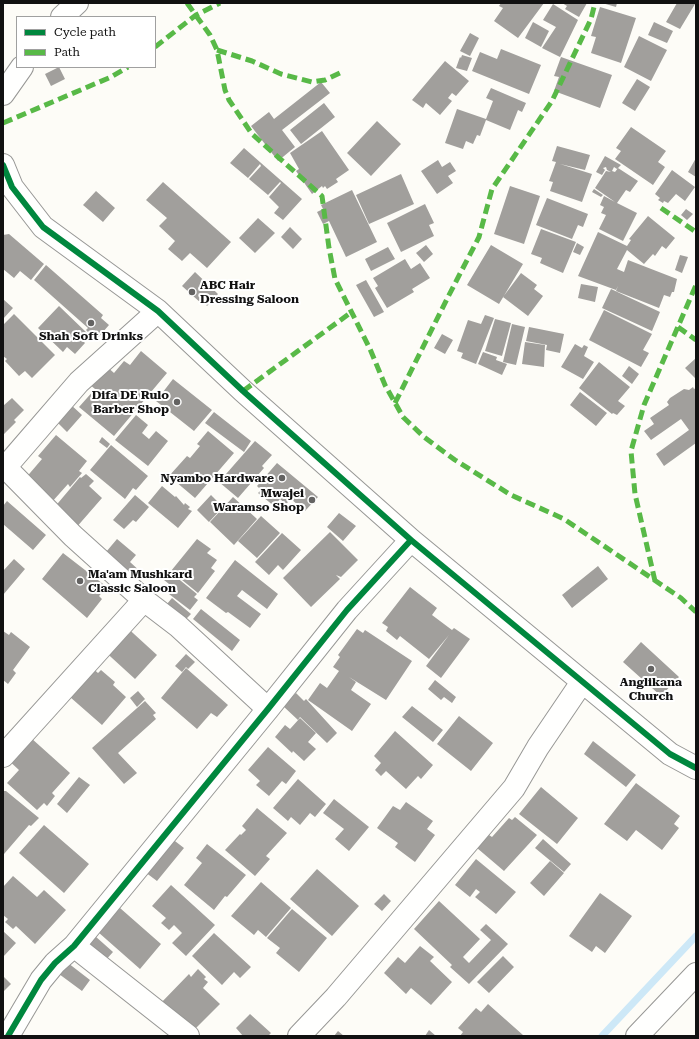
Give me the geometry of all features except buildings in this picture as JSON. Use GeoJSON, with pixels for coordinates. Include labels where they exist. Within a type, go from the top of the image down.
{"type":"FeatureCollection","features":[{"type":"Feature","properties":{"kind":"street"},"geometry":{"type":"LineString","coordinates":[[63,16],[77,3]]}},
{"type":"Feature","properties":{"kind":"street"},"geometry":{"type":"LineString","coordinates":[[3,94],[21,68]]}},
{"type":"Feature","properties":{"kind":"street"},"geometry":{"type":"LineString","coordinates":[[3,165],[7,192],[43,227],[158,311],[244,391],[411,540],[670,754],[696,768]]}},
{"type":"Feature","properties":{"kind":"street"},"geometry":{"type":"LineString","coordinates":[[158,311],[79,382],[4,469],[73,536],[144,600],[178,626],[268,709]]}},
{"type":"Feature","properties":{"kind":"street"},"geometry":{"type":"LineString","coordinates":[[8,1036],[41,980],[55,963],[74,946],[347,610],[411,540]]}},
{"type":"Feature","properties":{"kind":"street"},"geometry":{"type":"LineString","coordinates":[[3,756],[144,600]]}},
{"type":"Feature","properties":{"kind":"street"},"geometry":{"type":"LineString","coordinates":[[298,1036],[336,997],[514,788],[538,747],[582,682]]}},
{"type":"Feature","properties":{"kind":"street"},"geometry":{"type":"LineString","coordinates":[[74,946],[188,1036]]}},
{"type":"Feature","properties":{"kind":"street"},"geometry":{"type":"LineString","coordinates":[[637,1036],[696,974]]}},
{"type":"Feature","properties":{"kind":"waterway"},"geometry":{"type":"LineString","coordinates":[[602,1036],[696,936]]}},
{"type":"Feature","properties":{"kind":"marked path"},"geometry":{"type":"LineString","coordinates":[[187,3],[210,35],[217,50],[225,90],[229,100],[252,134],[322,196],[335,279],[370,349],[385,385],[403,417],[424,437],[455,460],[511,495],[564,519],[681,598],[696,612]]}},
{"type":"Feature","properties":{"kind":"marked path"},"geometry":{"type":"LineString","coordinates":[[156,46],[196,15],[220,3]]}},
{"type":"Feature","properties":{"kind":"marked path"},"geometry":{"type":"LineString","coordinates":[[395,403],[479,237],[492,189],[552,101],[591,19],[595,3]]}},
{"type":"Feature","properties":{"kind":"marked path"},"geometry":{"type":"LineString","coordinates":[[217,50],[252,61],[281,74],[312,82],[325,80],[340,73]]}},
{"type":"Feature","properties":{"kind":"marked path"},"geometry":{"type":"LineString","coordinates":[[3,123],[111,77],[126,68]]}},
{"type":"Feature","properties":{"kind":"marked path"},"geometry":{"type":"LineString","coordinates":[[661,208],[696,232]]}},
{"type":"Feature","properties":{"kind":"marked path"},"geometry":{"type":"LineString","coordinates":[[655,581],[635,494],[631,451],[644,405],[696,285]]}},
{"type":"Feature","properties":{"kind":"marked path"},"geometry":{"type":"LineString","coordinates":[[243,391],[353,311]]}},
{"type":"Feature","properties":{"kind":"marked path"},"geometry":{"type":"LineString","coordinates":[[678,327],[696,340]]}},
{"type":"Feature","properties":{"kind":"cycle path"},"geometry":{"type":"LineString","coordinates":[[3,165],[12,187],[43,227],[158,311],[243,391],[411,540],[670,754],[696,768]]}},
{"type":"Feature","properties":{"kind":"cycle path"},"geometry":{"type":"LineString","coordinates":[[8,1036],[41,980],[55,963],[74,946],[347,610],[411,540]]}},
{"type":"Feature","properties":{"kind":"place","name":"ABC Hair Dressing Saloon"},"geometry":{"type":"Point","coordinates":[192,292]}},
{"type":"Feature","properties":{"kind":"place","name":"Shah Soft Drinks"},"geometry":{"type":"Point","coordinates":[91,323]}},
{"type":"Feature","properties":{"kind":"place","name":"Difa DE Rulo Barber Shop"},"geometry":{"type":"Point","coordinates":[177,402]}},
{"type":"Feature","properties":{"kind":"place","name":"Nyambo Hardware"},"geometry":{"type":"Point","coordinates":[282,478]}},
{"type":"Feature","properties":{"kind":"place","name":"Mwajei Waramso Shop"},"geometry":{"type":"Point","coordinates":[312,500]}},
{"type":"Feature","properties":{"kind":"place","name":"Ma'am Mushkard Classic Saloon"},"geometry":{"type":"Point","coordinates":[80,581]}},
{"type":"Feature","properties":{"kind":"place","name":"Anglikana Church"},"geometry":{"type":"Point","coordinates":[651,669]}}]}
